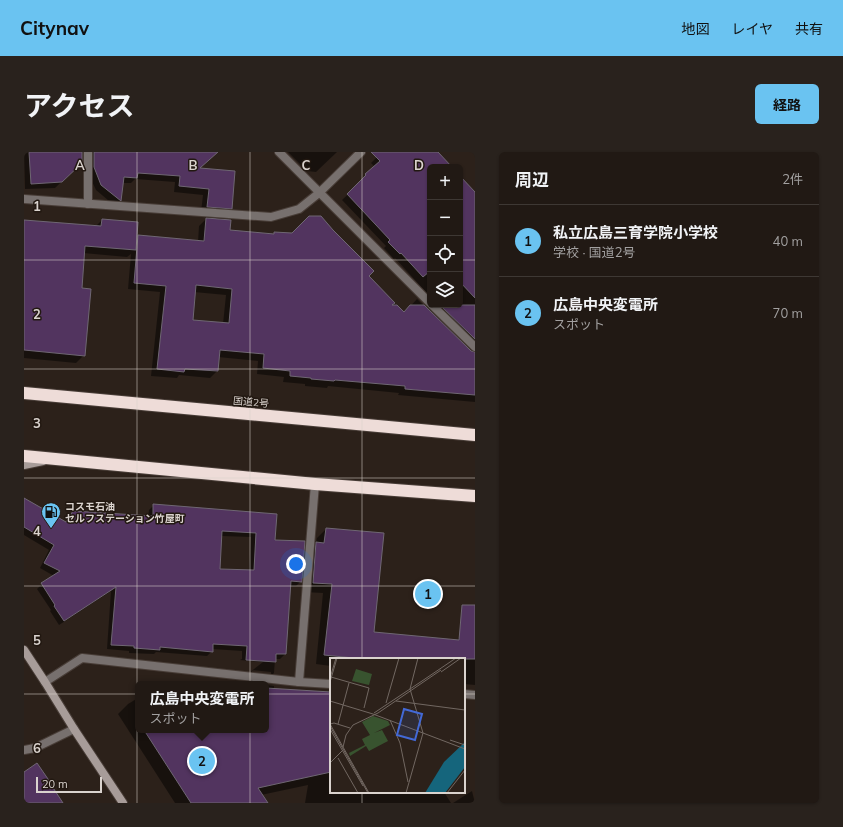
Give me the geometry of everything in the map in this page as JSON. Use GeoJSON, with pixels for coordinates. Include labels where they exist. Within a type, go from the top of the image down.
{"type":"FeatureCollection","features":[{"type":"Feature","properties":{"kind":"highway","name":"国道2号"},"geometry":{"type":"LineString","coordinates":[[24,393],[475,435]]}},
{"type":"Feature","properties":{"kind":"highway"},"geometry":{"type":"LineString","coordinates":[[24,456],[315,484],[475,496]]}},
{"type":"Feature","properties":{"kind":"street"},"geometry":{"type":"LineString","coordinates":[[88,152],[88,204]]}},
{"type":"Feature","properties":{"kind":"street"},"geometry":{"type":"LineString","coordinates":[[279,152],[427,300]]}},
{"type":"Feature","properties":{"kind":"street"},"geometry":{"type":"LineString","coordinates":[[24,199],[271,217],[299,209],[361,152]]}},
{"type":"Feature","properties":{"kind":"street"},"geometry":{"type":"LineString","coordinates":[[435,308],[475,347]]}},
{"type":"Feature","properties":{"kind":"street"},"geometry":{"type":"LineString","coordinates":[[24,465],[55,459]]}},
{"type":"Feature","properties":{"kind":"street"},"geometry":{"type":"LineString","coordinates":[[299,682],[315,484]]}},
{"type":"Feature","properties":{"kind":"street"},"geometry":{"type":"LineString","coordinates":[[24,650],[123,803]]}},
{"type":"Feature","properties":{"kind":"street"},"geometry":{"type":"LineString","coordinates":[[46,682],[82,658],[299,682],[330,684]]}},
{"type":"Feature","properties":{"kind":"street"},"geometry":{"type":"LineString","coordinates":[[465,694],[475,695]]}},
{"type":"Feature","properties":{"kind":"street"},"geometry":{"type":"LineString","coordinates":[[24,750],[36,748],[74,729]]}},
{"type":"Feature","properties":{"kind":"building"},"geometry":{"type":"Polygon","coordinates":[[[29,152],[82,152],[82,163],[62,182],[31,184],[29,152]]]}},
{"type":"Feature","properties":{"kind":"building"},"geometry":{"type":"Polygon","coordinates":[[[94,152],[218,152],[200,168],[235,171],[232,209],[207,207],[209,189],[179,186],[180,176],[138,173],[137,178],[124,177],[121,201],[101,185],[94,167],[94,152]]]}},
{"type":"Feature","properties":{"kind":"building"},"geometry":{"type":"Polygon","coordinates":[[[371,152],[438,152],[449,164],[427,164],[427,274],[423,277],[401,253],[400,254],[388,242],[390,240],[347,194],[366,175],[365,174],[380,161],[371,152]]]}},
{"type":"Feature","properties":{"kind":"building"},"geometry":{"type":"Polygon","coordinates":[[[463,179],[475,192],[475,298],[463,285],[463,179]]]}},
{"type":"Feature","properties":{"kind":"building"},"geometry":{"type":"Polygon","coordinates":[[[309,216],[321,216],[374,271],[369,276],[395,303],[392,305],[397,305],[404,312],[410,305],[424,305],[471,351],[475,352],[475,395],[405,389],[405,386],[290,376],[290,371],[263,368],[264,354],[220,350],[218,371],[185,369],[184,372],[157,369],[166,286],[134,283],[138,235],[204,241],[206,218],[231,220],[230,230],[274,234],[274,232],[292,233],[309,216]],[[196,285],[193,320],[229,323],[232,289],[196,285]]]}},
{"type":"Feature","properties":{"kind":"building"},"geometry":{"type":"Polygon","coordinates":[[[102,219],[138,222],[136,250],[85,246],[82,288],[91,289],[85,356],[24,350],[24,220],[101,226],[102,219]]]}},
{"type":"Feature","properties":{"kind":"building"},"geometry":{"type":"Polygon","coordinates":[[[463,305],[475,305],[475,339],[443,308],[463,308],[463,305]]]}},
{"type":"Feature","properties":{"kind":"building"},"geometry":{"type":"Polygon","coordinates":[[[24,498],[66,522],[73,511],[153,516],[153,504],[277,514],[275,540],[305,541],[302,582],[291,581],[286,654],[276,654],[276,662],[246,660],[247,646],[213,644],[213,652],[160,647],[160,650],[134,648],[134,646],[111,645],[116,587],[64,621],[41,583],[60,571],[44,563],[54,545],[24,527],[24,498]],[[222,531],[220,569],[254,570],[256,533],[222,531]]]}},
{"type":"Feature","properties":{"kind":"building"},"geometry":{"type":"Polygon","coordinates":[[[326,528],[384,533],[374,632],[459,640],[462,605],[475,605],[475,659],[354,658],[324,655],[332,584],[313,583],[316,542],[324,543],[326,528]]]}},
{"type":"Feature","properties":{"kind":"building"},"geometry":{"type":"Polygon","coordinates":[[[269,688],[330,692],[330,772],[258,788],[268,803],[191,803],[146,733],[269,733],[269,688]]]}},
{"type":"Feature","properties":{"kind":"building"},"geometry":{"type":"Polygon","coordinates":[[[37,763],[63,803],[24,803],[24,772],[37,763]]]}},
{"type":"Feature","properties":{"kind":"place","name":"コスモ石油 セルフステーション竹屋町"},"geometry":{"type":"Point","coordinates":[51,529]}},
{"type":"Feature","properties":{"kind":"place","name":"私立広島三育学院小学校"},"geometry":{"type":"Point","coordinates":[428,594]}},
{"type":"Feature","properties":{"kind":"place","name":"広島中央変電所"},"geometry":{"type":"Point","coordinates":[202,761]}}]}
